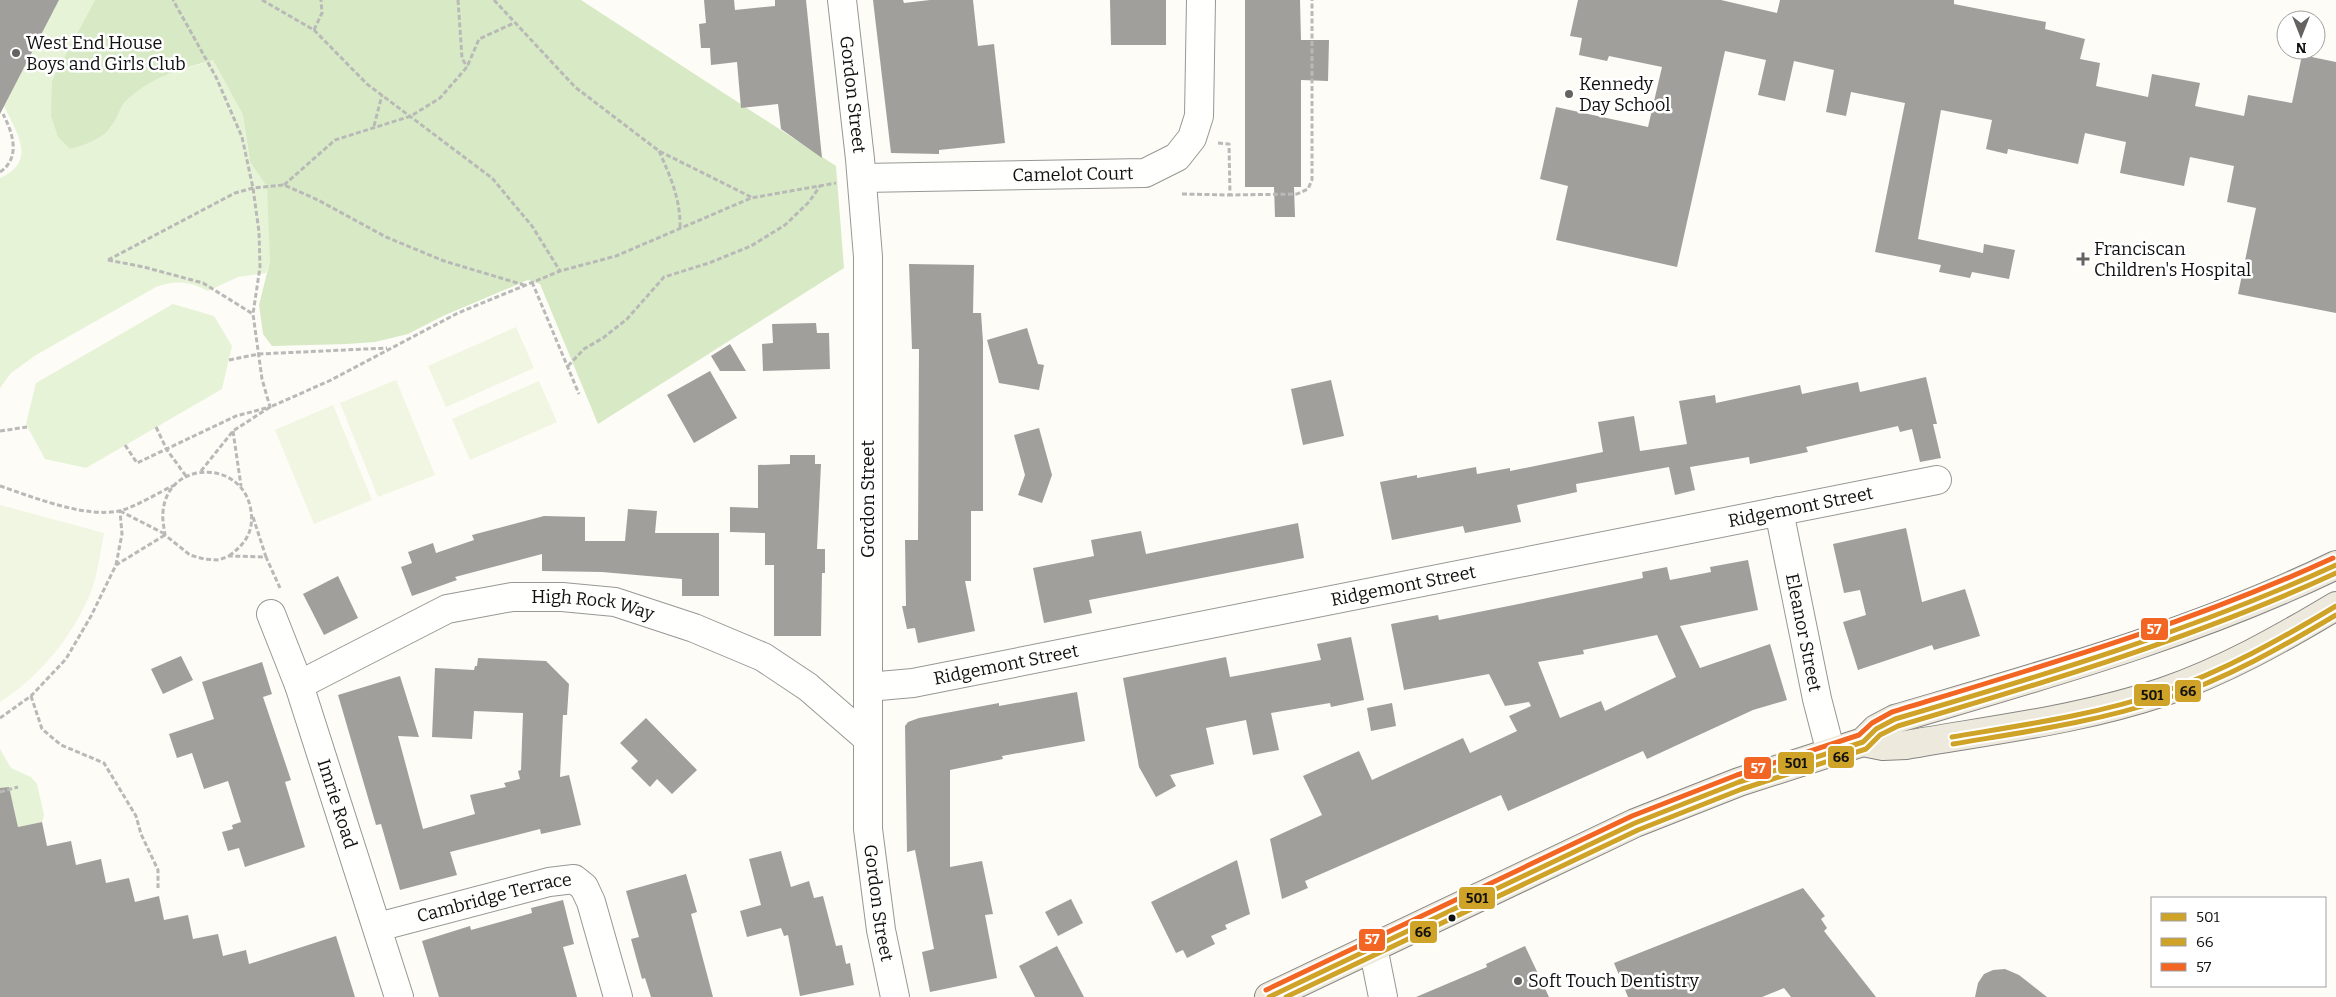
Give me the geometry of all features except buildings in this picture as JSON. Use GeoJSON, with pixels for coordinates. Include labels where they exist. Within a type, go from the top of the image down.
{"type":"FeatureCollection","features":[{"type":"Feature","properties":{"kind":"main road"},"geometry":{"type":"LineString","coordinates":[[1268,997],[1635,823],[1739,782],[1863,742],[1876,729],[1895,719],[2146,642],[2252,602],[2336,565]]}},
{"type":"Feature","properties":{"kind":"main road"},"geometry":{"type":"LineString","coordinates":[[1863,742],[1883,746],[1906,746],[2110,708],[2163,692],[2231,664],[2336,606]]}},
{"type":"Feature","properties":{"kind":"street","name":"Gordon Street"},"geometry":{"type":"LineString","coordinates":[[842,0],[852,180],[868,257],[868,829],[881,930],[895,997]]}},
{"type":"Feature","properties":{"kind":"street","name":"Camelot Court"},"geometry":{"type":"LineString","coordinates":[[852,180],[1145,173],[1177,157],[1192,138],[1200,116],[1201,0]]}},
{"type":"Feature","properties":{"kind":"street","name":"Ridgemont Street"},"geometry":{"type":"LineString","coordinates":[[868,687],[914,683],[1937,480]]}},
{"type":"Feature","properties":{"kind":"street","name":"Eleanor Street"},"geometry":{"type":"LineString","coordinates":[[1779,511],[1817,699],[1831,753]]}},
{"type":"Feature","properties":{"kind":"street","name":"High Rock Way"},"geometry":{"type":"LineString","coordinates":[[299,685],[447,609],[512,597],[562,597],[615,602],[694,628],[763,656],[808,687],[868,739]]}},
{"type":"Feature","properties":{"kind":"street","name":"Imrie Road"},"geometry":{"type":"LineString","coordinates":[[277,603],[299,685],[399,997]]}},
{"type":"Feature","properties":{"kind":"street","name":"Cambridge Terrace"},"geometry":{"type":"LineString","coordinates":[[378,927],[549,882],[574,880],[584,887],[591,902],[618,997]]}},
{"type":"Feature","properties":{"kind":"street"},"geometry":{"type":"LineString","coordinates":[[1373,947],[1383,997]]}},
{"type":"Feature","properties":{"kind":"path"},"geometry":{"type":"LineString","coordinates":[[173,0],[212,69],[238,128],[253,188],[259,232],[260,267],[253,314],[270,407]]}},
{"type":"Feature","properties":{"kind":"path"},"geometry":{"type":"LineString","coordinates":[[262,0],[314,30],[367,84],[492,178],[532,226],[560,272]]}},
{"type":"Feature","properties":{"kind":"path"},"geometry":{"type":"LineString","coordinates":[[314,30],[322,13],[321,0]]}},
{"type":"Feature","properties":{"kind":"path"},"geometry":{"type":"LineString","coordinates":[[458,0],[462,58],[467,67]]}},
{"type":"Feature","properties":{"kind":"path"},"geometry":{"type":"LineString","coordinates":[[494,0],[575,87],[659,151],[751,198]]}},
{"type":"Feature","properties":{"kind":"path"},"geometry":{"type":"LineString","coordinates":[[1182,194],[1297,194],[1308,189],[1312,180],[1312,0]]}},
{"type":"Feature","properties":{"kind":"path"},"geometry":{"type":"LineString","coordinates":[[284,185],[335,140],[411,116],[440,98],[467,67],[479,39],[514,23]]}},
{"type":"Feature","properties":{"kind":"path"},"geometry":{"type":"LineString","coordinates":[[373,127],[382,95]]}},
{"type":"Feature","properties":{"kind":"path"},"geometry":{"type":"LineString","coordinates":[[0,172],[7,168],[14,146],[3,114]]}},
{"type":"Feature","properties":{"kind":"path"},"geometry":{"type":"LineString","coordinates":[[1217,143],[1229,144],[1230,195]]}},
{"type":"Feature","properties":{"kind":"path"},"geometry":{"type":"LineString","coordinates":[[659,151],[677,190],[680,230]]}},
{"type":"Feature","properties":{"kind":"path"},"geometry":{"type":"LineString","coordinates":[[125,445],[137,463],[236,416],[270,407],[329,381],[390,347],[458,313],[532,282],[616,256],[751,198],[852,180]]}},
{"type":"Feature","properties":{"kind":"path"},"geometry":{"type":"LineString","coordinates":[[253,314],[203,283],[144,266],[108,260],[234,193],[253,188],[284,185],[318,200],[386,237],[444,261],[525,285]]}},
{"type":"Feature","properties":{"kind":"path"},"geometry":{"type":"LineString","coordinates":[[568,366],[584,349],[603,338],[627,319],[664,277],[709,263],[752,246],[785,224],[810,202],[821,185]]}},
{"type":"Feature","properties":{"kind":"path"},"geometry":{"type":"LineString","coordinates":[[532,282],[580,394]]}},
{"type":"Feature","properties":{"kind":"path"},"geometry":{"type":"LineString","coordinates":[[228,360],[259,354],[390,347]]}},
{"type":"Feature","properties":{"kind":"path"},"geometry":{"type":"LineString","coordinates":[[201,471],[233,431],[270,407]]}},
{"type":"Feature","properties":{"kind":"path"},"geometry":{"type":"LineString","coordinates":[[0,431],[27,427]]}},
{"type":"Feature","properties":{"kind":"path"},"geometry":{"type":"LineString","coordinates":[[156,427],[167,450],[186,476]]}},
{"type":"Feature","properties":{"kind":"path"},"geometry":{"type":"LineString","coordinates":[[233,431],[241,487]]}},
{"type":"Feature","properties":{"kind":"path"},"geometry":{"type":"LineString","coordinates":[[0,486],[52,504],[85,511],[120,511],[176,484],[186,476],[201,471],[219,473],[232,479],[241,487],[250,501],[277,603]]}},
{"type":"Feature","properties":{"kind":"path"},"geometry":{"type":"LineString","coordinates":[[165,535],[163,510],[168,496],[176,484]]}},
{"type":"Feature","properties":{"kind":"path"},"geometry":{"type":"LineString","coordinates":[[120,511],[165,535],[190,555],[204,559],[219,560],[229,556],[242,546],[251,530],[252,514]]}},
{"type":"Feature","properties":{"kind":"path"},"geometry":{"type":"LineString","coordinates":[[0,718],[31,696],[66,659],[91,616],[116,564],[122,534],[120,511]]}},
{"type":"Feature","properties":{"kind":"path"},"geometry":{"type":"LineString","coordinates":[[116,564],[165,535]]}},
{"type":"Feature","properties":{"kind":"path"},"geometry":{"type":"LineString","coordinates":[[229,556],[266,557]]}},
{"type":"Feature","properties":{"kind":"path"},"geometry":{"type":"LineString","coordinates":[[31,696],[42,729],[61,745],[104,763],[136,816],[141,834],[158,870],[158,888]]}},
{"type":"Feature","properties":{"kind":"path"},"geometry":{"type":"LineString","coordinates":[[0,792],[18,787]]}},
{"type":"Feature","properties":{"kind":"green space"},"geometry":{"type":"Polygon","coordinates":[[[59,0],[95,0],[52,80],[110,129],[125,102],[144,86],[166,75],[213,60],[243,115],[250,162],[267,187],[271,239],[270,261],[266,273],[238,277],[208,291],[188,283],[169,283],[156,287],[36,355],[11,373],[0,388],[0,178],[12,171],[21,155],[21,145],[18,136],[4,106],[59,0]]]}},
{"type":"Feature","properties":{"kind":"green space"},"geometry":{"type":"Polygon","coordinates":[[[95,0],[581,0],[836,166],[844,268],[598,424],[540,284],[528,280],[443,316],[408,334],[375,342],[272,346],[263,334],[259,305],[270,261],[267,187],[250,162],[243,115],[213,60],[167,75],[145,86],[126,101],[112,125],[102,136],[92,142],[70,149],[58,137],[51,116],[52,80],[95,0]]]}},
{"type":"Feature","properties":{"kind":"green space"},"geometry":{"type":"Polygon","coordinates":[[[173,304],[214,316],[232,346],[222,389],[86,468],[45,459],[26,424],[36,383],[173,304]]]}},
{"type":"Feature","properties":{"kind":"green space"},"geometry":{"type":"Polygon","coordinates":[[[516,327],[534,368],[446,407],[428,366],[516,327]]]}},
{"type":"Feature","properties":{"kind":"green space"},"geometry":{"type":"Polygon","coordinates":[[[396,380],[435,475],[378,497],[340,403],[396,380]]]}},
{"type":"Feature","properties":{"kind":"green space"},"geometry":{"type":"Polygon","coordinates":[[[539,381],[557,422],[470,460],[452,419],[539,381]]]}},
{"type":"Feature","properties":{"kind":"green space"},"geometry":{"type":"Polygon","coordinates":[[[333,405],[372,500],[314,524],[275,430],[333,405]]]}},
{"type":"Feature","properties":{"kind":"green space"},"geometry":{"type":"Polygon","coordinates":[[[0,505],[104,533],[93,586],[86,603],[67,636],[30,679],[0,702],[0,505]]]}},
{"type":"Feature","properties":{"kind":"green space"},"geometry":{"type":"Polygon","coordinates":[[[0,749],[11,768],[31,777],[37,784],[44,815],[42,822],[18,827],[13,804],[0,806],[0,749]]]}},
{"type":"Feature","properties":{"kind":"transit line","name":"57"},"geometry":{"type":"LineString","coordinates":[[1266,990],[1632,816],[1737,775],[1859,735],[1872,723],[1892,712],[2170,624],[2279,582],[2333,558]]}},
{"type":"Feature","properties":{"kind":"transit line","name":"501"},"geometry":{"type":"LineString","coordinates":[[1269,997],[1635,823],[1739,782],[1863,742],[1876,729],[1895,719],[2007,686],[2174,631],[2336,565]]}},
{"type":"Feature","properties":{"kind":"transit line","name":"66"},"geometry":{"type":"LineString","coordinates":[[1286,997],[1638,830],[1742,789],[1866,749],[1880,735],[1898,726],[2009,693],[2175,638],[2229,618],[2336,573]]}},
{"type":"Feature","properties":{"kind":"transit line","name":"501"},"geometry":{"type":"LineString","coordinates":[[1952,737],[2085,713],[2163,692],[2186,684],[2252,654],[2336,606]]}},
{"type":"Feature","properties":{"kind":"transit line","name":"66"},"geometry":{"type":"LineString","coordinates":[[1953,744],[2087,720],[2165,699],[2232,672],[2336,615]]}},
{"type":"Feature","properties":{"kind":"place","name":"West End House Boys and Girls Club"},"geometry":{"type":"Point","coordinates":[16,53]}},
{"type":"Feature","properties":{"kind":"place","name":"Kennedy Day School"},"geometry":{"type":"Point","coordinates":[1569,94]}},
{"type":"Feature","properties":{"kind":"place","name":"Franciscan Children's Hospital"},"geometry":{"type":"Point","coordinates":[2083,259]}},
{"type":"Feature","properties":{"kind":"place","name":"Soft Touch Dentistry"},"geometry":{"type":"Point","coordinates":[1518,981]}}]}
